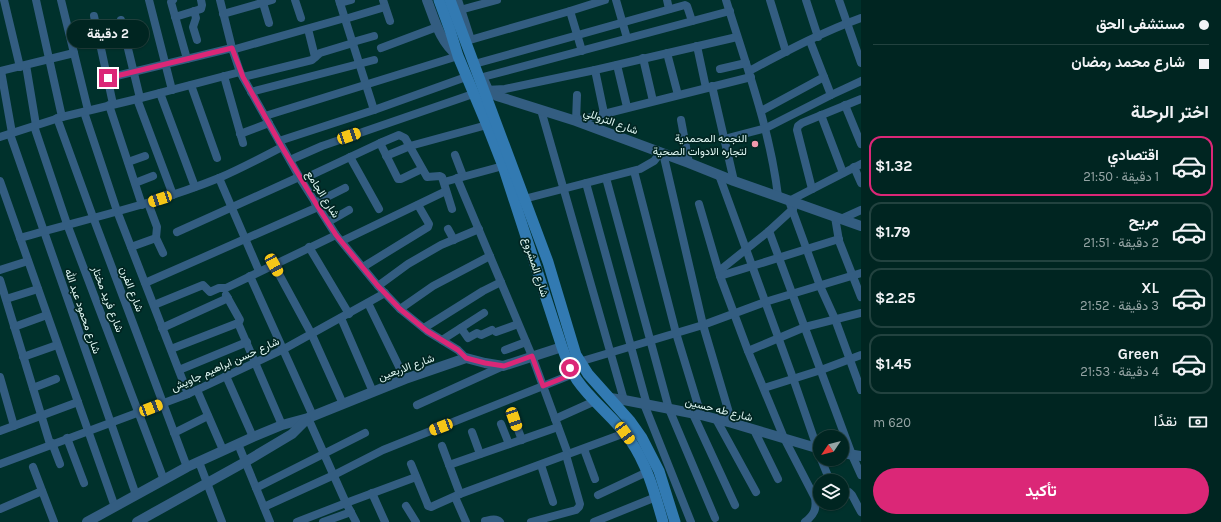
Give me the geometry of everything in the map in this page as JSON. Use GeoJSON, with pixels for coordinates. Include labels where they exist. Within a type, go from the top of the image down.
{"type":"FeatureCollection","features":[{"type":"Feature","properties":{"kind":"main road"},"geometry":{"type":"LineString","coordinates":[[439,0],[458,56]]}},
{"type":"Feature","properties":{"kind":"main road"},"geometry":{"type":"LineString","coordinates":[[450,0],[468,42],[482,91]]}},
{"type":"Feature","properties":{"kind":"main road","name":"شارع المشروع"},"geometry":{"type":"LineString","coordinates":[[458,56],[466,77],[482,91],[548,262],[579,362],[636,429],[649,448],[659,471],[675,522]]}},
{"type":"Feature","properties":{"kind":"main road","name":"شارع المشروع"},"geometry":{"type":"LineString","coordinates":[[482,91],[487,125],[503,166],[562,347],[573,374],[580,385],[625,433],[636,448],[648,472],[663,522]]}},
{"type":"Feature","properties":{"kind":"street","name":"شارع فريد مختار"},"geometry":{"type":"LineString","coordinates":[[4,0],[23,66],[35,125],[67,224],[164,480]]}},
{"type":"Feature","properties":{"kind":"street","name":"شارع الفرن"},"geometry":{"type":"LineString","coordinates":[[36,0],[60,118],[93,217],[187,467]]}},
{"type":"Feature","properties":{"kind":"street"},"geometry":{"type":"LineString","coordinates":[[62,0],[86,111],[117,211],[188,394]]}},
{"type":"Feature","properties":{"kind":"street"},"geometry":{"type":"LineString","coordinates":[[149,0],[172,90]]}},
{"type":"Feature","properties":{"kind":"street"},"geometry":{"type":"LineString","coordinates":[[173,0],[172,2],[187,59]]}},
{"type":"Feature","properties":{"kind":"street","name":"شارع الجامع"},"geometry":{"type":"LineString","coordinates":[[220,0],[232,49],[241,74],[300,178],[328,222],[378,286],[400,309],[424,328],[458,350],[466,358]]}},
{"type":"Feature","properties":{"kind":"street"},"geometry":{"type":"LineString","coordinates":[[223,14],[272,0]]}},
{"type":"Feature","properties":{"kind":"street"},"geometry":{"type":"LineString","coordinates":[[295,0],[301,18]]}},
{"type":"Feature","properties":{"kind":"street"},"geometry":{"type":"LineString","coordinates":[[351,0],[340,1],[374,110]]}},
{"type":"Feature","properties":{"kind":"street","name":"شارع المشروع"},"geometry":{"type":"LineString","coordinates":[[427,0],[444,42],[449,49],[458,56]]}},
{"type":"Feature","properties":{"kind":"street","name":"شارع المشروع"},"geometry":{"type":"LineString","coordinates":[[457,0],[468,42],[483,77],[482,91]]}},
{"type":"Feature","properties":{"kind":"street"},"geometry":{"type":"LineString","coordinates":[[460,10],[497,0]]}},
{"type":"Feature","properties":{"kind":"street"},"geometry":{"type":"LineString","coordinates":[[468,42],[605,0]]}},
{"type":"Feature","properties":{"kind":"street"},"geometry":{"type":"LineString","coordinates":[[616,0],[627,38]]}},
{"type":"Feature","properties":{"kind":"street"},"geometry":{"type":"LineString","coordinates":[[667,0],[669,9]]}},
{"type":"Feature","properties":{"kind":"street"},"geometry":{"type":"LineString","coordinates":[[726,0],[766,128],[776,176],[778,196]]}},
{"type":"Feature","properties":{"kind":"street"},"geometry":{"type":"LineString","coordinates":[[806,0],[818,37]]}},
{"type":"Feature","properties":{"kind":"street"},"geometry":{"type":"LineString","coordinates":[[839,0],[861,61]]}},
{"type":"Feature","properties":{"kind":"street"},"geometry":{"type":"LineString","coordinates":[[773,1],[786,52]]}},
{"type":"Feature","properties":{"kind":"street"},"geometry":{"type":"LineString","coordinates":[[176,17],[201,9],[202,3]]}},
{"type":"Feature","properties":{"kind":"street"},"geometry":{"type":"LineString","coordinates":[[263,3],[269,24]]}},
{"type":"Feature","properties":{"kind":"street"},"geometry":{"type":"LineString","coordinates":[[108,78],[232,49],[308,29],[345,18],[384,3],[390,21]]}},
{"type":"Feature","properties":{"kind":"street"},"geometry":{"type":"LineString","coordinates":[[478,63],[577,34],[686,5],[692,21]]}},
{"type":"Feature","properties":{"kind":"street"},"geometry":{"type":"LineString","coordinates":[[194,11],[196,18],[193,27],[197,40]]}},
{"type":"Feature","properties":{"kind":"street"},"geometry":{"type":"LineString","coordinates":[[570,11],[582,51]]}},
{"type":"Feature","properties":{"kind":"street"},"geometry":{"type":"LineString","coordinates":[[483,77],[730,11]]}},
{"type":"Feature","properties":{"kind":"street"},"geometry":{"type":"LineString","coordinates":[[94,16],[108,78],[111,104],[135,183],[157,227],[156,238],[163,253]]}},
{"type":"Feature","properties":{"kind":"street"},"geometry":{"type":"LineString","coordinates":[[577,95],[576,121],[709,87],[750,74],[786,52],[847,23],[861,18]]}},
{"type":"Feature","properties":{"kind":"street"},"geometry":{"type":"LineString","coordinates":[[121,20],[139,99],[173,195]]}},
{"type":"Feature","properties":{"kind":"street"},"geometry":{"type":"LineString","coordinates":[[380,48],[437,27]]}},
{"type":"Feature","properties":{"kind":"street"},"geometry":{"type":"LineString","coordinates":[[308,29],[315,57]]}},
{"type":"Feature","properties":{"kind":"street"},"geometry":{"type":"LineString","coordinates":[[0,137],[35,125],[111,104],[139,99],[224,76],[312,60],[320,53],[374,36]]}},
{"type":"Feature","properties":{"kind":"street"},"geometry":{"type":"LineString","coordinates":[[290,160],[322,146],[482,91],[504,89],[594,70],[737,36]]}},
{"type":"Feature","properties":{"kind":"street"},"geometry":{"type":"LineString","coordinates":[[810,41],[831,94]]}},
{"type":"Feature","properties":{"kind":"street"},"geometry":{"type":"LineString","coordinates":[[697,46],[724,139],[734,181]]}},
{"type":"Feature","properties":{"kind":"street"},"geometry":{"type":"LineString","coordinates":[[0,71],[74,53]]}},
{"type":"Feature","properties":{"kind":"street"},"geometry":{"type":"LineString","coordinates":[[667,53],[678,95]]}},
{"type":"Feature","properties":{"kind":"street"},"geometry":{"type":"LineString","coordinates":[[240,134],[267,120],[366,84],[458,56]]}},
{"type":"Feature","properties":{"kind":"street"},"geometry":{"type":"LineString","coordinates":[[643,58],[653,101]]}},
{"type":"Feature","properties":{"kind":"street"},"geometry":{"type":"LineString","coordinates":[[251,92],[374,60]]}},
{"type":"Feature","properties":{"kind":"street"},"geometry":{"type":"LineString","coordinates":[[720,69],[746,62]]}},
{"type":"Feature","properties":{"kind":"street"},"geometry":{"type":"LineString","coordinates":[[617,65],[627,107]]}},
{"type":"Feature","properties":{"kind":"street"},"geometry":{"type":"LineString","coordinates":[[594,70],[604,113]]}},
{"type":"Feature","properties":{"kind":"street","name":"شارع محمود عبد الله"},"geometry":{"type":"LineString","coordinates":[[0,71],[11,133],[136,494]]}},
{"type":"Feature","properties":{"kind":"street"},"geometry":{"type":"LineString","coordinates":[[224,76],[243,143]]}},
{"type":"Feature","properties":{"kind":"street"},"geometry":{"type":"LineString","coordinates":[[20,238],[173,195],[219,178],[281,144],[466,77]]}},
{"type":"Feature","properties":{"kind":"street"},"geometry":{"type":"LineString","coordinates":[[761,111],[824,77]]}},
{"type":"Feature","properties":{"kind":"street"},"geometry":{"type":"LineString","coordinates":[[724,139],[766,128],[831,94],[861,81]]}},
{"type":"Feature","properties":{"kind":"street"},"geometry":{"type":"LineString","coordinates":[[191,85],[217,158]]}},
{"type":"Feature","properties":{"kind":"street","name":"شارع التروللي"},"geometry":{"type":"LineString","coordinates":[[482,91],[576,121],[734,181],[778,196],[791,205],[861,226]]}},
{"type":"Feature","properties":{"kind":"street"},"geometry":{"type":"LineString","coordinates":[[160,93],[195,187]]}},
{"type":"Feature","properties":{"kind":"street"},"geometry":{"type":"LineString","coordinates":[[812,189],[797,130],[798,126],[861,99]]}},
{"type":"Feature","properties":{"kind":"street"},"geometry":{"type":"LineString","coordinates":[[845,105],[861,144]]}},
{"type":"Feature","properties":{"kind":"street"},"geometry":{"type":"LineString","coordinates":[[541,110],[624,400]]}},
{"type":"Feature","properties":{"kind":"street"},"geometry":{"type":"LineString","coordinates":[[821,115],[843,173]]}},
{"type":"Feature","properties":{"kind":"street"},"geometry":{"type":"LineString","coordinates":[[681,120],[688,163]]}},
{"type":"Feature","properties":{"kind":"street"},"geometry":{"type":"LineString","coordinates":[[386,156],[410,146],[487,125]]}},
{"type":"Feature","properties":{"kind":"street"},"geometry":{"type":"LineString","coordinates":[[177,232],[399,135],[405,138],[427,177],[430,178],[441,176],[452,209]]}},
{"type":"Feature","properties":{"kind":"street"},"geometry":{"type":"LineString","coordinates":[[380,143],[397,178],[399,179],[422,169]]}},
{"type":"Feature","properties":{"kind":"street"},"geometry":{"type":"LineString","coordinates":[[524,199],[634,170],[650,164],[662,153],[703,324],[732,423]]}},
{"type":"Feature","properties":{"kind":"street"},"geometry":{"type":"LineString","coordinates":[[455,154],[460,177],[479,229],[532,356],[558,427],[580,504],[576,510],[531,522]]}},
{"type":"Feature","properties":{"kind":"street"},"geometry":{"type":"LineString","coordinates":[[128,162],[145,156]]}},
{"type":"Feature","properties":{"kind":"street"},"geometry":{"type":"LineString","coordinates":[[350,157],[380,209]]}},
{"type":"Feature","properties":{"kind":"street"},"geometry":{"type":"LineString","coordinates":[[444,182],[503,166]]}},
{"type":"Feature","properties":{"kind":"street"},"geometry":{"type":"LineString","coordinates":[[719,274],[769,231],[791,205],[812,189],[858,166],[861,184]]}},
{"type":"Feature","properties":{"kind":"street"},"geometry":{"type":"LineString","coordinates":[[634,170],[697,414],[735,505]]}},
{"type":"Feature","properties":{"kind":"street"},"geometry":{"type":"LineString","coordinates":[[718,175],[813,434]]}},
{"type":"Feature","properties":{"kind":"street"},"geometry":{"type":"LineString","coordinates":[[135,183],[153,176]]}},
{"type":"Feature","properties":{"kind":"street"},"geometry":{"type":"LineString","coordinates":[[219,178],[259,271]]}},
{"type":"Feature","properties":{"kind":"street"},"geometry":{"type":"LineString","coordinates":[[606,178],[669,409],[715,518]]}},
{"type":"Feature","properties":{"kind":"street"},"geometry":{"type":"LineString","coordinates":[[0,181],[115,507]]}},
{"type":"Feature","properties":{"kind":"street"},"geometry":{"type":"LineString","coordinates":[[586,183],[646,404],[691,522]]}},
{"type":"Feature","properties":{"kind":"street"},"geometry":{"type":"LineString","coordinates":[[145,284],[246,240],[317,205],[345,188]]}},
{"type":"Feature","properties":{"kind":"street"},"geometry":{"type":"LineString","coordinates":[[154,306],[203,285],[208,291],[211,292],[219,288],[223,289],[309,248],[339,238],[446,191]]}},
{"type":"Feature","properties":{"kind":"street"},"geometry":{"type":"LineString","coordinates":[[363,267],[428,227],[429,224],[418,204]]}},
{"type":"Feature","properties":{"kind":"street"},"geometry":{"type":"LineString","coordinates":[[698,204],[719,274],[733,314],[784,438],[816,498],[816,507],[813,515],[805,522]]}},
{"type":"Feature","properties":{"kind":"street"},"geometry":{"type":"LineString","coordinates":[[791,205],[820,286],[835,319],[861,390]]}},
{"type":"Feature","properties":{"kind":"street"},"geometry":{"type":"LineString","coordinates":[[328,222],[349,210]]}},
{"type":"Feature","properties":{"kind":"street"},"geometry":{"type":"LineString","coordinates":[[861,210],[838,218],[839,239],[857,274],[861,297]]}},
{"type":"Feature","properties":{"kind":"street"},"geometry":{"type":"LineString","coordinates":[[448,229],[454,240]]}},
{"type":"Feature","properties":{"kind":"street"},"geometry":{"type":"LineString","coordinates":[[378,286],[408,264],[441,245],[479,229]]}},
{"type":"Feature","properties":{"kind":"street"},"geometry":{"type":"LineString","coordinates":[[769,231],[852,455],[861,475]]}},
{"type":"Feature","properties":{"kind":"street"},"geometry":{"type":"LineString","coordinates":[[131,247],[156,238]]}},
{"type":"Feature","properties":{"kind":"street"},"geometry":{"type":"LineString","coordinates":[[719,274],[752,266],[839,239]]}},
{"type":"Feature","properties":{"kind":"street"},"geometry":{"type":"LineString","coordinates":[[309,248],[349,314]]}},
{"type":"Feature","properties":{"kind":"street"},"geometry":{"type":"LineString","coordinates":[[400,309],[433,286],[490,256]]}},
{"type":"Feature","properties":{"kind":"street"},"geometry":{"type":"LineString","coordinates":[[1,267],[28,261]]}},
{"type":"Feature","properties":{"kind":"street"},"geometry":{"type":"LineString","coordinates":[[274,265],[312,335],[343,404]]}},
{"type":"Feature","properties":{"kind":"street"},"geometry":{"type":"LineString","coordinates":[[579,362],[676,333],[765,302],[793,295],[857,274]]}},
{"type":"Feature","properties":{"kind":"street"},"geometry":{"type":"LineString","coordinates":[[250,276],[284,349],[324,454],[356,522]]}},
{"type":"Feature","properties":{"kind":"street"},"geometry":{"type":"LineString","coordinates":[[0,280],[41,416],[60,464]]}},
{"type":"Feature","properties":{"kind":"street"},"geometry":{"type":"LineString","coordinates":[[424,328],[483,291],[501,282]]}},
{"type":"Feature","properties":{"kind":"street"},"geometry":{"type":"LineString","coordinates":[[6,299],[38,289]]}},
{"type":"Feature","properties":{"kind":"street"},"geometry":{"type":"LineString","coordinates":[[223,289],[240,320],[238,323],[282,426]]}},
{"type":"Feature","properties":{"kind":"street","name":"شارع حسن ابراهيم جاويش"},"geometry":{"type":"LineString","coordinates":[[0,464],[188,394],[312,335],[385,293]]}},
{"type":"Feature","properties":{"kind":"street"},"geometry":{"type":"LineString","coordinates":[[162,328],[228,298]]}},
{"type":"Feature","properties":{"kind":"street"},"geometry":{"type":"LineString","coordinates":[[368,303],[405,379]]}},
{"type":"Feature","properties":{"kind":"street"},"geometry":{"type":"LineString","coordinates":[[442,340],[484,313]]}},
{"type":"Feature","properties":{"kind":"street"},"geometry":{"type":"LineString","coordinates":[[748,351],[805,327],[861,313]]}},
{"type":"Feature","properties":{"kind":"street"},"geometry":{"type":"LineString","coordinates":[[14,327],[47,315]]}},
{"type":"Feature","properties":{"kind":"street"},"geometry":{"type":"LineString","coordinates":[[341,318],[373,392]]}},
{"type":"Feature","properties":{"kind":"street"},"geometry":{"type":"LineString","coordinates":[[171,349],[238,323]]}},
{"type":"Feature","properties":{"kind":"street"},"geometry":{"type":"LineString","coordinates":[[461,328],[468,338],[477,333],[482,335],[518,324]]}},
{"type":"Feature","properties":{"kind":"street"},"geometry":{"type":"LineString","coordinates":[[179,370],[246,342]]}},
{"type":"Feature","properties":{"kind":"street"},"geometry":{"type":"LineString","coordinates":[[505,350],[526,342]]}},
{"type":"Feature","properties":{"kind":"street"},"geometry":{"type":"LineString","coordinates":[[23,357],[58,345]]}},
{"type":"Feature","properties":{"kind":"street"},"geometry":{"type":"LineString","coordinates":[[417,405],[504,366],[562,347]]}},
{"type":"Feature","properties":{"kind":"street"},"geometry":{"type":"LineString","coordinates":[[764,388],[821,370],[861,355]]}},
{"type":"Feature","properties":{"kind":"street"},"geometry":{"type":"LineString","coordinates":[[466,358],[504,366]]}},
{"type":"Feature","properties":{"kind":"street","name":"شارع الاربعين"},"geometry":{"type":"LineString","coordinates":[[87,522],[187,467],[253,437],[311,417],[405,379],[466,358]]}},
{"type":"Feature","properties":{"kind":"street"},"geometry":{"type":"LineString","coordinates":[[264,507],[334,475],[383,450],[573,374]]}},
{"type":"Feature","properties":{"kind":"street"},"geometry":{"type":"LineString","coordinates":[[226,376],[253,437]]}},
{"type":"Feature","properties":{"kind":"street"},"geometry":{"type":"LineString","coordinates":[[0,377],[14,426]]}},
{"type":"Feature","properties":{"kind":"street"},"geometry":{"type":"LineString","coordinates":[[33,388],[56,379]]}},
{"type":"Feature","properties":{"kind":"street"},"geometry":{"type":"LineString","coordinates":[[197,390],[223,450]]}},
{"type":"Feature","properties":{"kind":"street","name":"شارع طه حسين"},"geometry":{"type":"LineString","coordinates":[[610,398],[697,414],[784,438],[813,449]]}},
{"type":"Feature","properties":{"kind":"street"},"geometry":{"type":"LineString","coordinates":[[555,419],[595,400]]}},
{"type":"Feature","properties":{"kind":"street"},"geometry":{"type":"LineString","coordinates":[[0,431],[78,402]]}},
{"type":"Feature","properties":{"kind":"street"},"geometry":{"type":"LineString","coordinates":[[174,433],[208,416]]}},
{"type":"Feature","properties":{"kind":"street","name":"شارع الاربعين"},"geometry":{"type":"LineString","coordinates":[[137,522],[207,484],[292,434],[311,417]]}},
{"type":"Feature","properties":{"kind":"street"},"geometry":{"type":"LineString","coordinates":[[514,419],[522,440]]}},
{"type":"Feature","properties":{"kind":"street"},"geometry":{"type":"LineString","coordinates":[[716,419],[756,492]]}},
{"type":"Feature","properties":{"kind":"street"},"geometry":{"type":"LineString","coordinates":[[501,424],[509,444]]}},
{"type":"Feature","properties":{"kind":"street"},"geometry":{"type":"LineString","coordinates":[[449,465],[558,427]]}},
{"type":"Feature","properties":{"kind":"street"},"geometry":{"type":"LineString","coordinates":[[754,430],[778,479]]}},
{"type":"Feature","properties":{"kind":"street"},"geometry":{"type":"LineString","coordinates":[[472,432],[480,454]]}},
{"type":"Feature","properties":{"kind":"street"},"geometry":{"type":"LineString","coordinates":[[256,488],[365,433]]}},
{"type":"Feature","properties":{"kind":"street"},"geometry":{"type":"LineString","coordinates":[[411,464],[430,507],[457,495],[625,433]]}},
{"type":"Feature","properties":{"kind":"street"},"geometry":{"type":"LineString","coordinates":[[67,438],[84,483]]}},
{"type":"Feature","properties":{"kind":"street"},"geometry":{"type":"LineString","coordinates":[[238,444],[270,522]]}},
{"type":"Feature","properties":{"kind":"street"},"geometry":{"type":"LineString","coordinates":[[442,446],[466,522]]}},
{"type":"Feature","properties":{"kind":"street"},"geometry":{"type":"LineString","coordinates":[[584,449],[595,479]]}},
{"type":"Feature","properties":{"kind":"street"},"geometry":{"type":"LineString","coordinates":[[198,462],[222,522]]}},
{"type":"Feature","properties":{"kind":"street"},"geometry":{"type":"LineString","coordinates":[[540,465],[553,502]]}},
{"type":"Feature","properties":{"kind":"street"},"geometry":{"type":"LineString","coordinates":[[33,467],[54,522]]}},
{"type":"Feature","properties":{"kind":"street"},"geometry":{"type":"LineString","coordinates":[[598,495],[648,472]]}},
{"type":"Feature","properties":{"kind":"street"},"geometry":{"type":"LineString","coordinates":[[297,522],[346,502],[416,477]]}},
{"type":"Feature","properties":{"kind":"street"},"geometry":{"type":"LineString","coordinates":[[0,509],[42,491]]}},
{"type":"Feature","properties":{"kind":"street"},"geometry":{"type":"LineString","coordinates":[[849,492],[861,512]]}},
{"type":"Feature","properties":{"kind":"street"},"geometry":{"type":"LineString","coordinates":[[372,493],[386,522]]}},
{"type":"Feature","properties":{"kind":"street"},"geometry":{"type":"LineString","coordinates":[[594,522],[656,497]]}},
{"type":"Feature","properties":{"kind":"street"},"geometry":{"type":"LineString","coordinates":[[406,506],[416,522]]}},
{"type":"Feature","properties":{"kind":"street"},"geometry":{"type":"LineString","coordinates":[[323,522],[351,512]]}},
{"type":"Feature","properties":{"kind":"street"},"geometry":{"type":"LineString","coordinates":[[485,521],[494,519],[500,522]]}},
{"type":"Feature","properties":{"kind":"place","name":"النجمه المحمدية لتجاره الادوات الصحية"},"geometry":{"type":"Point","coordinates":[755,144]}},
{"type":"Feature","properties":{"kind":"route"},"geometry":{"type":"LineString","coordinates":[[108,78],[232,48],[240,72],[301,180],[336,235],[378,286],[400,309],[414,322],[458,350],[466,358],[504,366],[532,356],[543,386],[573,374],[570,368]]}}]}
